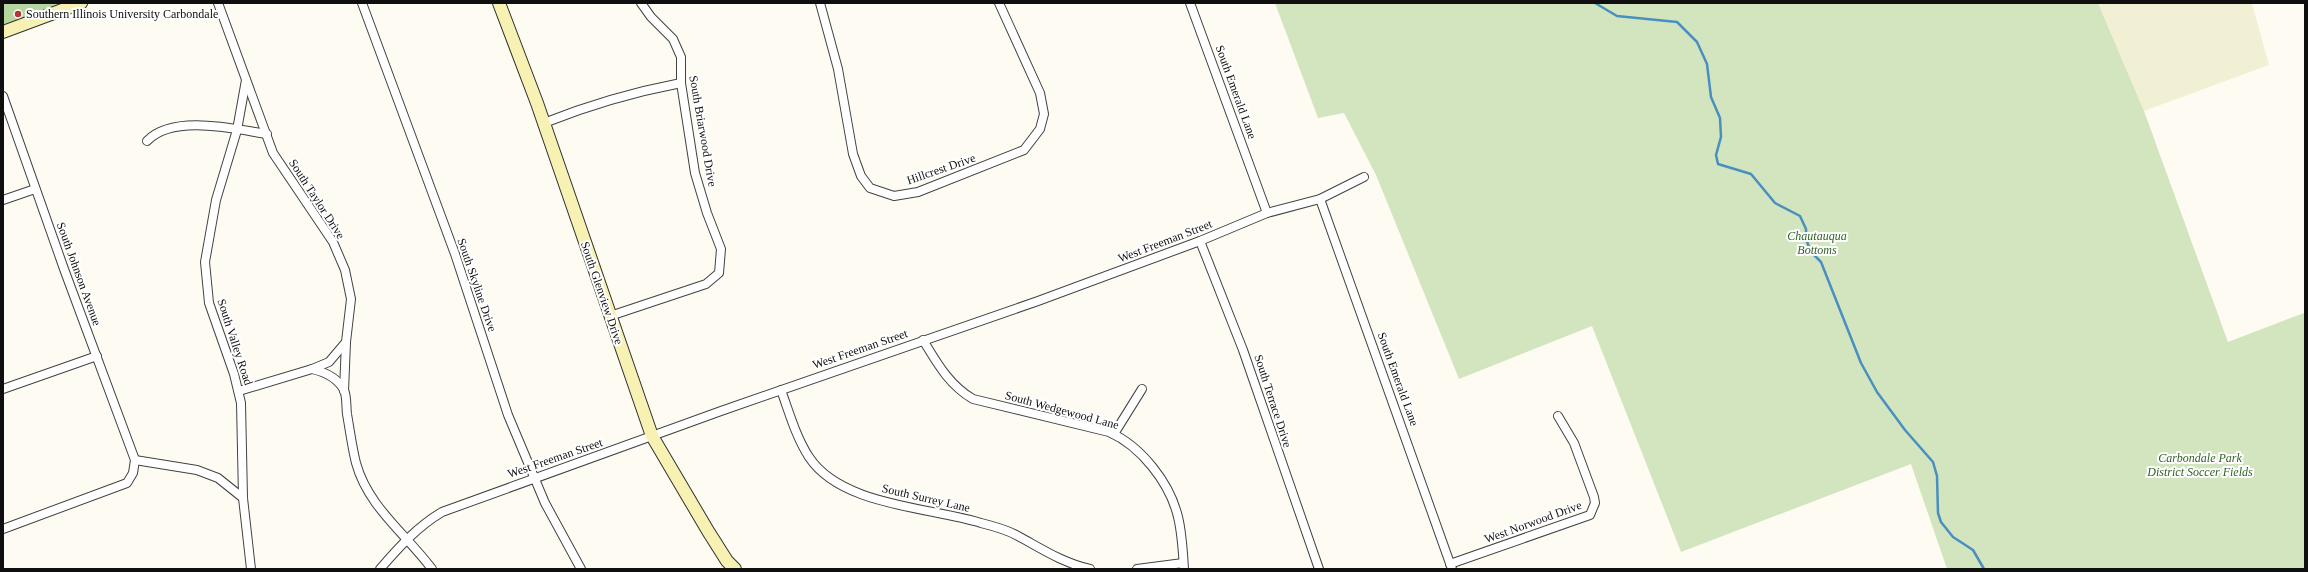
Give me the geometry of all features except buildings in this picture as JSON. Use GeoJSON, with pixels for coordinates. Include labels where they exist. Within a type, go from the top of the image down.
{"type":"FeatureCollection","features":[{"type":"Feature","properties":{"kind":"street"},"geometry":{"type":"LineString","coordinates":[[3,32],[81,3]]}},
{"type":"Feature","properties":{"kind":"street","name":"South Taylor Drive"},"geometry":{"type":"LineString","coordinates":[[218,3],[273,153],[333,242],[345,270],[351,299],[346,342],[344,391]]}},
{"type":"Feature","properties":{"kind":"street","name":"South Skyline Drive"},"geometry":{"type":"LineString","coordinates":[[362,3],[454,254],[508,415],[544,503],[568,542],[581,569]]}},
{"type":"Feature","properties":{"kind":"street","name":"South Glenview Drive"},"geometry":{"type":"LineString","coordinates":[[499,3],[544,123],[652,436],[708,531],[727,561],[735,569]]}},
{"type":"Feature","properties":{"kind":"street","name":"South Briarwood Drive"},"geometry":{"type":"LineString","coordinates":[[610,316],[706,284],[719,273],[721,249],[707,213],[695,173],[681,83],[680,58],[673,39],[651,17],[641,3]]}},
{"type":"Feature","properties":{"kind":"street","name":"Hillcrest Drive"},"geometry":{"type":"LineString","coordinates":[[820,3],[838,69],[853,154],[861,176],[870,188],[894,196],[918,192],[1024,150],[1040,129],[1044,114],[1040,93],[999,3]]}},
{"type":"Feature","properties":{"kind":"street","name":"South Emerald Lane"},"geometry":{"type":"LineString","coordinates":[[1190,3],[1267,212]]}},
{"type":"Feature","properties":{"kind":"street","name":"South Valley Road"},"geometry":{"type":"LineString","coordinates":[[246,80],[237,130],[216,200],[205,262],[209,303],[239,392],[243,498],[251,569]]}},
{"type":"Feature","properties":{"kind":"street"},"geometry":{"type":"LineString","coordinates":[[544,123],[585,107],[637,91],[681,83]]}},
{"type":"Feature","properties":{"kind":"street","name":"South Johnson Avenue"},"geometry":{"type":"LineString","coordinates":[[3,96],[35,189],[135,460]]}},
{"type":"Feature","properties":{"kind":"street"},"geometry":{"type":"LineString","coordinates":[[147,141],[153,135],[174,127],[195,126],[267,134]]}},
{"type":"Feature","properties":{"kind":"street","name":"West Freeman Street"},"geometry":{"type":"LineString","coordinates":[[380,569],[406,540],[428,521],[442,512],[781,390],[1038,301],[1200,241],[1267,212],[1320,198],[1364,177]]}},
{"type":"Feature","properties":{"kind":"street"},"geometry":{"type":"LineString","coordinates":[[3,200],[35,189]]}},
{"type":"Feature","properties":{"kind":"street","name":"South Emerald Lane"},"geometry":{"type":"LineString","coordinates":[[1320,198],[1451,567]]}},
{"type":"Feature","properties":{"kind":"street","name":"South Terrace Drive"},"geometry":{"type":"LineString","coordinates":[[1200,241],[1244,350],[1319,569]]}},
{"type":"Feature","properties":{"kind":"street","name":"South Wedgewood Lane"},"geometry":{"type":"LineString","coordinates":[[923,340],[951,382],[960,391],[973,399],[1121,437],[1145,459],[1169,492],[1178,517],[1184,566]]}},
{"type":"Feature","properties":{"kind":"street"},"geometry":{"type":"LineString","coordinates":[[239,392],[312,369],[328,362],[346,342]]}},
{"type":"Feature","properties":{"kind":"street"},"geometry":{"type":"LineString","coordinates":[[3,389],[97,356]]}},
{"type":"Feature","properties":{"kind":"street"},"geometry":{"type":"LineString","coordinates":[[312,369],[325,372],[333,377],[344,391],[350,434],[363,480],[378,507],[432,569]]}},
{"type":"Feature","properties":{"kind":"street"},"geometry":{"type":"LineString","coordinates":[[1114,434],[1142,389]]}},
{"type":"Feature","properties":{"kind":"street","name":"South Surrey Lane"},"geometry":{"type":"LineString","coordinates":[[781,390],[802,445],[809,458],[827,477],[887,503],[980,522],[1017,535],[1046,553],[1066,562],[1090,569]]}},
{"type":"Feature","properties":{"kind":"street","name":"West Norwood Drive"},"geometry":{"type":"LineString","coordinates":[[1451,567],[1590,515],[1595,503],[1594,497],[1574,443],[1558,416]]}},
{"type":"Feature","properties":{"kind":"street"},"geometry":{"type":"LineString","coordinates":[[3,528],[127,483],[134,473],[135,460],[197,470],[218,478],[243,498]]}},
{"type":"Feature","properties":{"kind":"street"},"geometry":{"type":"LineString","coordinates":[[1137,569],[1184,566]]}},
{"type":"Feature","properties":{"kind":"shaded area"},"geometry":{"type":"Polygon","coordinates":[[[2098,3],[2252,3],[2269,65],[2144,111],[2098,3]]]}},
{"type":"Feature","properties":{"kind":"green space","name":"Southern Illinois University Carbondale"},"geometry":{"type":"Polygon","coordinates":[[[3,3],[63,3],[3,26],[3,3]]]}},
{"type":"Feature","properties":{"kind":"green space","name":"Chautauqua Bottoms"},"geometry":{"type":"Polygon","coordinates":[[[1275,3],[2098,3],[2144,111],[2228,342],[2304,313],[2305,569],[1947,569],[1911,464],[1681,552],[1592,326],[1459,379],[1376,175],[1344,113],[1318,118],[1275,3]]]}},
{"type":"Feature","properties":{"kind":"waterway"},"geometry":{"type":"LineString","coordinates":[[1595,3],[1617,16],[1677,22],[1697,42],[1707,64],[1711,97],[1720,118],[1721,137],[1716,155],[1718,164],[1751,174],[1775,203],[1800,216],[1806,229],[1806,239],[1809,247],[1821,262],[1861,363],[1877,392],[1905,430],[1933,462],[1937,476],[1938,513],[1941,522],[1953,537],[1973,550],[1984,569]]}},
{"type":"Feature","properties":{"kind":"place","name":"Southern Illinois University Carbondale"},"geometry":{"type":"Point","coordinates":[18,14]}},
{"type":"Feature","properties":{"kind":"park label","name":"Carbondale Park District Soccer Fields"},"geometry":{"type":"Point","coordinates":[2200,465]}}]}
